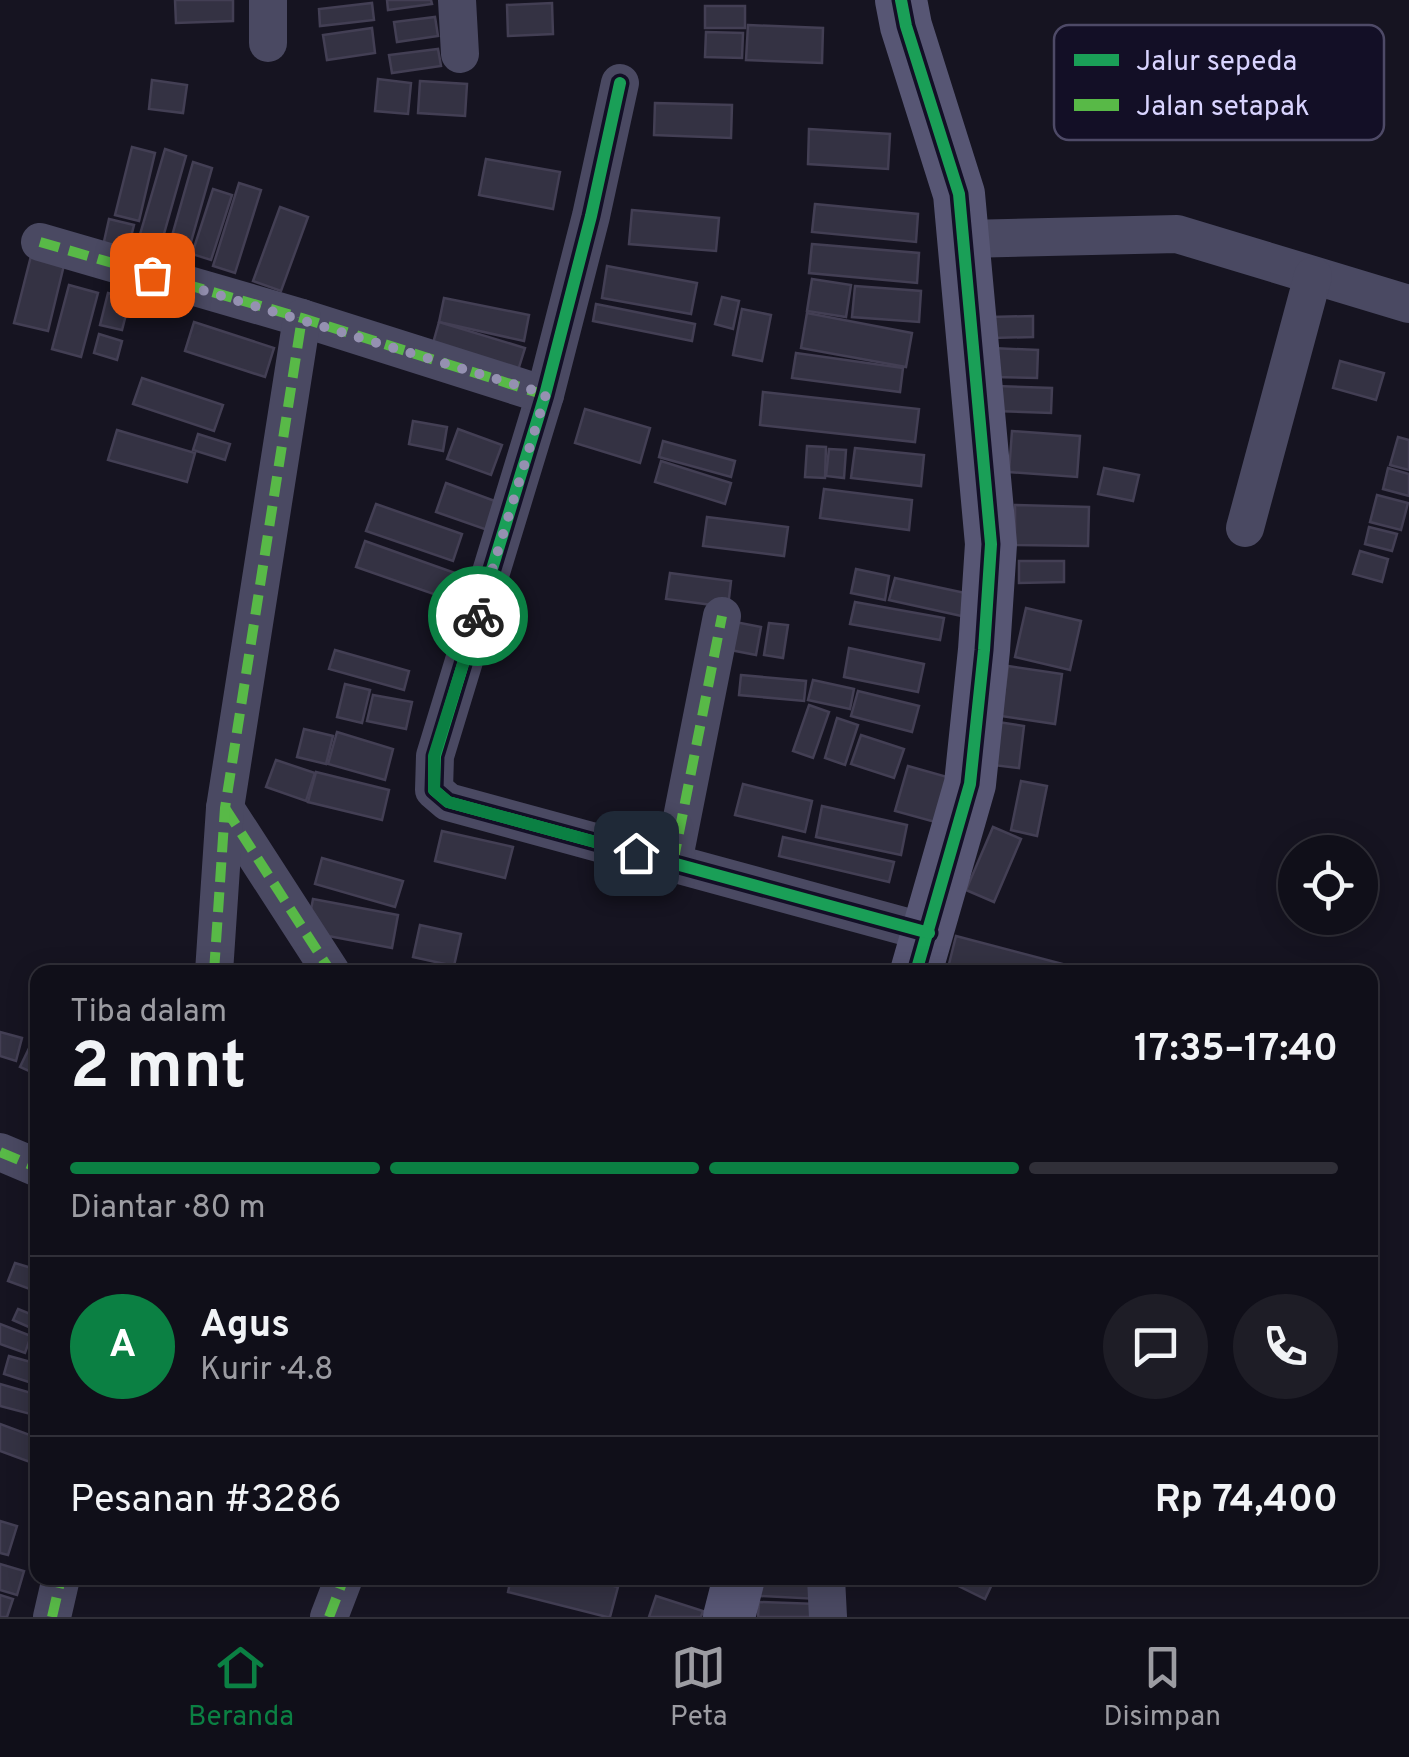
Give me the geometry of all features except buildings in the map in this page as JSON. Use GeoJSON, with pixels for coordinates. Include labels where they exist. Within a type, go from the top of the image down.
{"type":"FeatureCollection","features":[{"type":"Feature","properties":{"kind":"street"},"geometry":{"type":"LineString","coordinates":[[268,0],[268,43]]}},
{"type":"Feature","properties":{"kind":"street"},"geometry":{"type":"LineString","coordinates":[[457,0],[460,54]]}},
{"type":"Feature","properties":{"kind":"street"},"geometry":{"type":"LineString","coordinates":[[620,83],[592,216],[546,394],[434,756],[434,790],[448,802],[673,863],[922,953],[970,784],[991,544],[959,194],[901,0]]}},
{"type":"Feature","properties":{"kind":"street"},"geometry":{"type":"LineString","coordinates":[[964,239],[1177,234],[1409,304]]}},
{"type":"Feature","properties":{"kind":"street"},"geometry":{"type":"LineString","coordinates":[[40,242],[546,394]]}},
{"type":"Feature","properties":{"kind":"street"},"geometry":{"type":"LineString","coordinates":[[1245,528],[1313,276]]}},
{"type":"Feature","properties":{"kind":"street"},"geometry":{"type":"LineString","coordinates":[[215,965],[226,808],[302,318]]}},
{"type":"Feature","properties":{"kind":"street"},"geometry":{"type":"LineString","coordinates":[[673,863],[722,616]]}},
{"type":"Feature","properties":{"kind":"street"},"geometry":{"type":"LineString","coordinates":[[226,808],[327,965]]}},
{"type":"Feature","properties":{"kind":"street"},"geometry":{"type":"LineString","coordinates":[[0,1152],[30,1165]]}},
{"type":"Feature","properties":{"kind":"street"},"geometry":{"type":"LineString","coordinates":[[52,1617],[59,1585]]}},
{"type":"Feature","properties":{"kind":"street"},"geometry":{"type":"LineString","coordinates":[[330,1617],[341,1585]]}},
{"type":"Feature","properties":{"kind":"street"},"geometry":{"type":"LineString","coordinates":[[730,1617],[737,1585]]}},
{"type":"Feature","properties":{"kind":"street"},"geometry":{"type":"LineString","coordinates":[[826,1585],[828,1617]]}},
{"type":"Feature","properties":{"kind":"marked path"},"geometry":{"type":"LineString","coordinates":[[40,242],[302,318],[545,395]]}},
{"type":"Feature","properties":{"kind":"marked path"},"geometry":{"type":"LineString","coordinates":[[214,965],[225,808],[302,318]]}},
{"type":"Feature","properties":{"kind":"marked path"},"geometry":{"type":"LineString","coordinates":[[673,863],[722,616]]}},
{"type":"Feature","properties":{"kind":"marked path"},"geometry":{"type":"LineString","coordinates":[[225,808],[326,965]]}},
{"type":"Feature","properties":{"kind":"marked path"},"geometry":{"type":"LineString","coordinates":[[0,1152],[30,1165]]}},
{"type":"Feature","properties":{"kind":"marked path"},"geometry":{"type":"LineString","coordinates":[[52,1617],[59,1585]]}},
{"type":"Feature","properties":{"kind":"marked path"},"geometry":{"type":"LineString","coordinates":[[329,1617],[341,1585]]}},
{"type":"Feature","properties":{"kind":"cycle path"},"geometry":{"type":"LineString","coordinates":[[901,0],[959,194],[991,544],[970,784],[918,965]]}},
{"type":"Feature","properties":{"kind":"cycle path"},"geometry":{"type":"LineString","coordinates":[[620,83],[545,395],[435,756],[434,790],[448,802],[929,933]]}},
{"type":"Feature","properties":{"kind":"way so far"},"geometry":{"type":"LineString","coordinates":[[152,275],[546,394],[478,616]]}},
{"type":"Feature","properties":{"kind":"route"},"geometry":{"type":"LineString","coordinates":[[478,616],[434,756],[434,790],[448,802],[636,853]]}}]}
